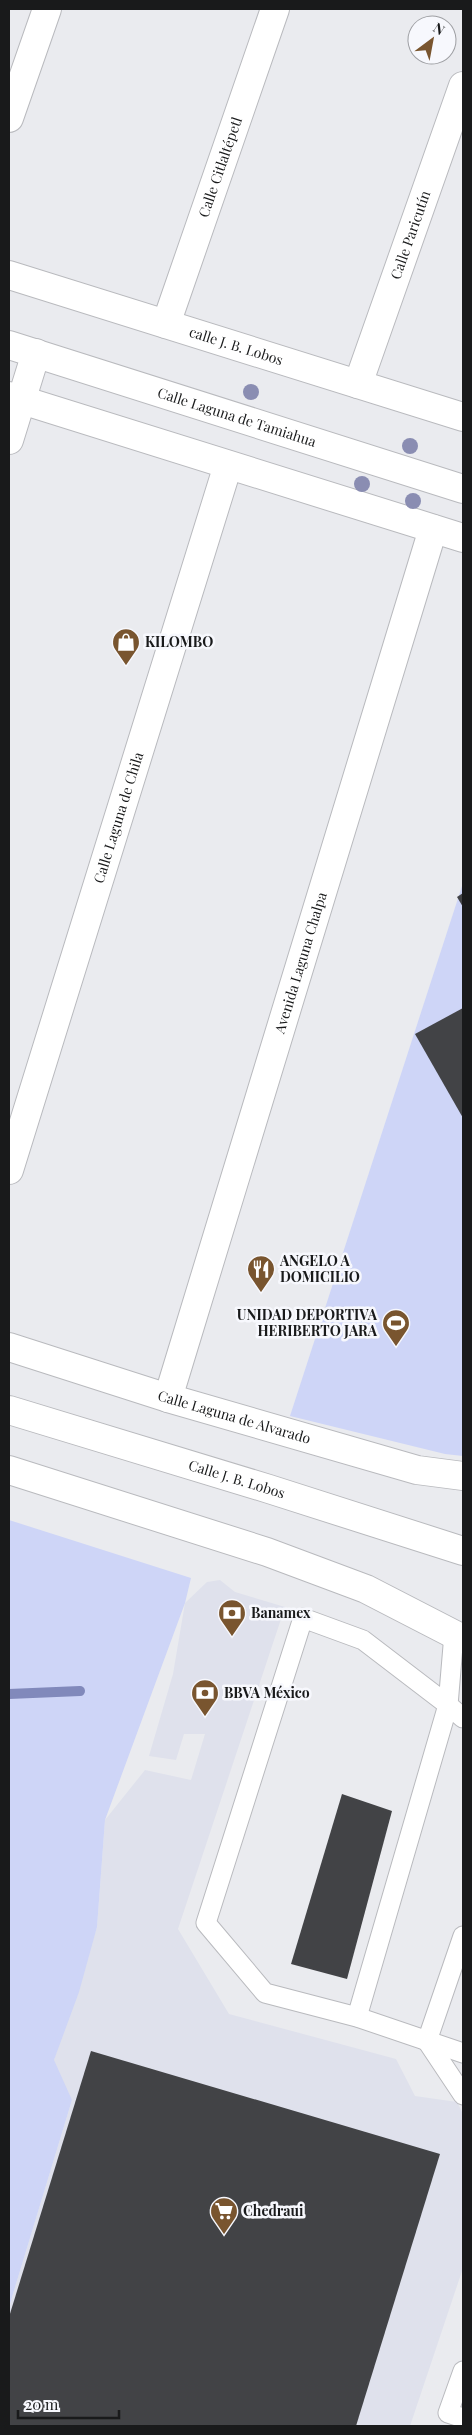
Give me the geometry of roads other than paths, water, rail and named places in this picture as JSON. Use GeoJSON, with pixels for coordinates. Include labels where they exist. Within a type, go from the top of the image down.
{"type":"FeatureCollection","features":[{"type":"Feature","properties":{"kind":"street"},"geometry":{"type":"LineString","coordinates":[[9,118],[47,9]]}},
{"type":"Feature","properties":{"kind":"street","name":"Calle Citlaltépetl"},"geometry":{"type":"LineString","coordinates":[[166,324],[275,9]]}},
{"type":"Feature","properties":{"kind":"street","name":"Calle Paricutín"},"geometry":{"type":"LineString","coordinates":[[358,384],[463,86]]}},
{"type":"Feature","properties":{"kind":"street","name":"calle J. B. Lobos"},"geometry":{"type":"LineString","coordinates":[[9,275],[463,417]]}},
{"type":"Feature","properties":{"kind":"street","name":"Calle Laguna de Tamiahua"},"geometry":{"type":"LineString","coordinates":[[9,345],[463,489]]}},
{"type":"Feature","properties":{"kind":"street"},"geometry":{"type":"LineString","coordinates":[[9,440],[15,398],[36,353]]}},
{"type":"Feature","properties":{"kind":"street"},"geometry":{"type":"LineString","coordinates":[[15,398],[463,538]]}},
{"type":"Feature","properties":{"kind":"street","name":"Calle Laguna de Chila"},"geometry":{"type":"LineString","coordinates":[[9,1170],[228,465]]}},
{"type":"Feature","properties":{"kind":"street","name":"Avenida Laguna Chalpa"},"geometry":{"type":"LineString","coordinates":[[168,1398],[433,529]]}},
{"type":"Feature","properties":{"kind":"street","name":"Calle Laguna de Alvarado"},"geometry":{"type":"LineString","coordinates":[[9,1347],[168,1398],[417,1470],[463,1476]]}},
{"type":"Feature","properties":{"kind":"street","name":"Calle J. B. Lobos"},"geometry":{"type":"LineString","coordinates":[[9,1410],[269,1489],[463,1551]]}},
{"type":"Feature","properties":{"kind":"street"},"geometry":{"type":"LineString","coordinates":[[9,1470],[267,1552],[366,1590],[460,1638]]}},
{"type":"Feature","properties":{"kind":"lane"},"geometry":{"type":"LineString","coordinates":[[463,1718],[448,1704],[363,1640],[303,1618],[206,1923],[264,1993],[357,2018],[463,2053]]}},
{"type":"Feature","properties":{"kind":"lane"},"geometry":{"type":"LineString","coordinates":[[357,2018],[448,1704],[460,1638]]}},
{"type":"Feature","properties":{"kind":"lane"},"geometry":{"type":"LineString","coordinates":[[427,2041],[459,1961],[463,1936]]}},
{"type":"Feature","properties":{"kind":"lane"},"geometry":{"type":"LineString","coordinates":[[427,2041],[463,2095]]}},
{"type":"Feature","properties":{"kind":"lane"},"geometry":{"type":"LineString","coordinates":[[463,2371],[448,2413],[463,2418]]}},
{"type":"Feature","properties":{"kind":"waterway"},"geometry":{"type":"LineString","coordinates":[[9,1694],[80,1691]]}},
{"type":"Feature","properties":{"kind":"place","name":"KILOMBO"},"geometry":{"type":"Point","coordinates":[126,666]}},
{"type":"Feature","properties":{"kind":"place","name":"ANGELO A DOMICILIO"},"geometry":{"type":"Point","coordinates":[261,1293]}},
{"type":"Feature","properties":{"kind":"place","name":"UNIDAD DEPORTIVA HERIBERTO JARA"},"geometry":{"type":"Point","coordinates":[396,1347]}},
{"type":"Feature","properties":{"kind":"place","name":"Banamex"},"geometry":{"type":"Point","coordinates":[232,1637]}},
{"type":"Feature","properties":{"kind":"place","name":"BBVA México"},"geometry":{"type":"Point","coordinates":[205,1717]}},
{"type":"Feature","properties":{"kind":"place","name":"Chedraui"},"geometry":{"type":"Point","coordinates":[224,2235]}}]}
